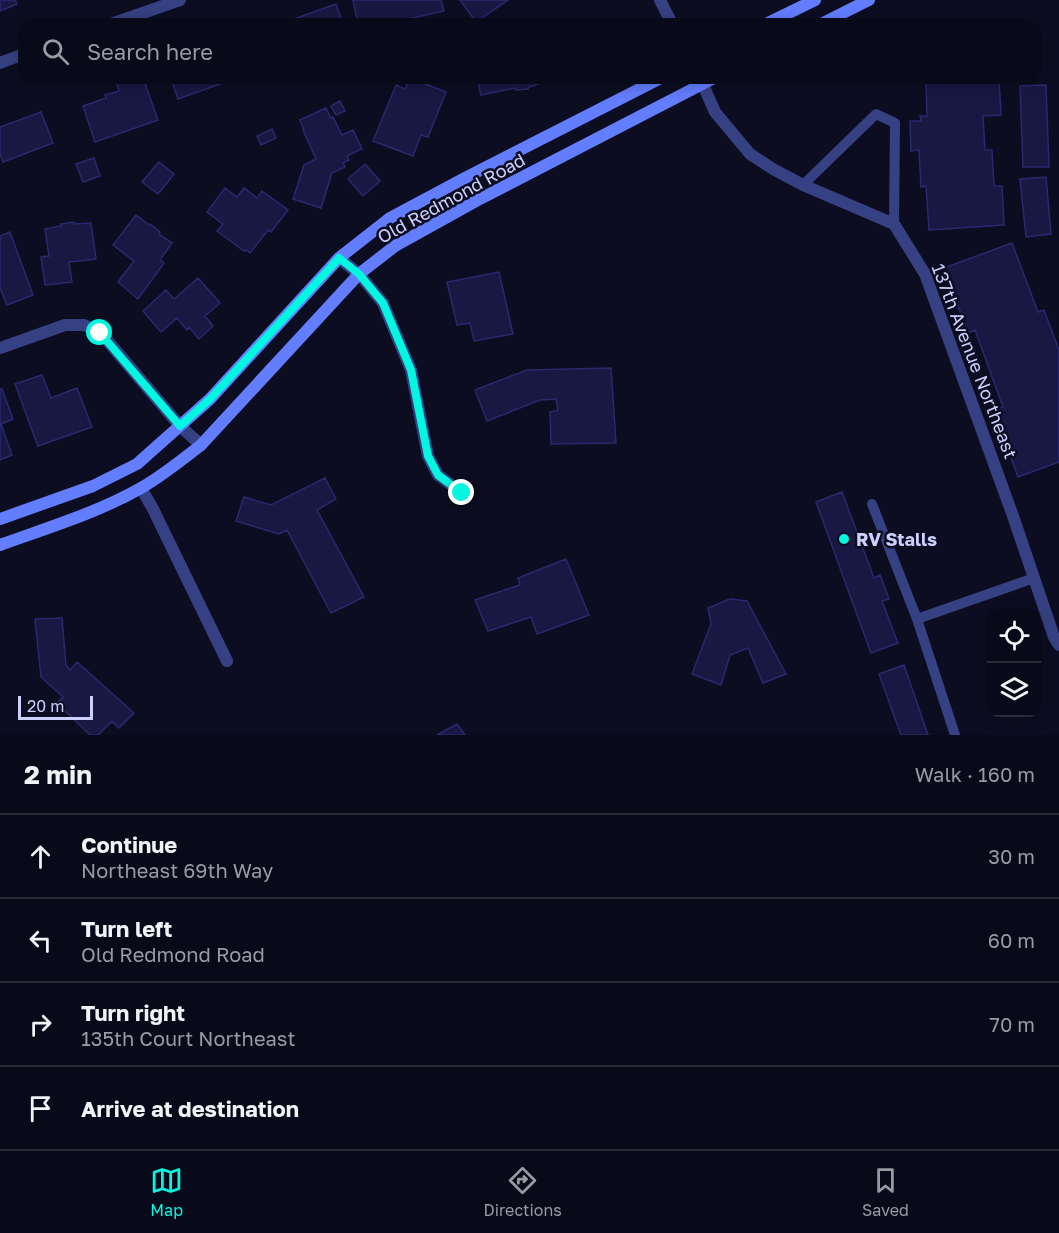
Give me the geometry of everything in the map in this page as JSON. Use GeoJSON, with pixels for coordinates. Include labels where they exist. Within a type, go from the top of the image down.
{"type":"FeatureCollection","features":[{"type":"Feature","properties":{"kind":"main road"},"geometry":{"type":"LineString","coordinates":[[778,18],[815,0]]}},
{"type":"Feature","properties":{"kind":"main road"},"geometry":{"type":"LineString","coordinates":[[833,18],[868,0]]}},
{"type":"Feature","properties":{"kind":"main road","name":"Old Redmond Road"},"geometry":{"type":"LineString","coordinates":[[0,519],[93,486],[137,464],[210,399],[339,258],[390,218],[649,84]]}},
{"type":"Feature","properties":{"kind":"main road","name":"Old Redmond Road"},"geometry":{"type":"LineString","coordinates":[[0,545],[94,511],[141,488],[201,445],[359,274],[395,246],[695,84]]}},
{"type":"Feature","properties":{"kind":"street"},"geometry":{"type":"LineString","coordinates":[[128,18],[180,0]]}},
{"type":"Feature","properties":{"kind":"street"},"geometry":{"type":"LineString","coordinates":[[660,0],[669,18]]}},
{"type":"Feature","properties":{"kind":"street"},"geometry":{"type":"LineString","coordinates":[[0,63],[18,56]]}},
{"type":"Feature","properties":{"kind":"street"},"geometry":{"type":"LineString","coordinates":[[702,84],[715,112],[750,154],[803,185],[894,224]]}},
{"type":"Feature","properties":{"kind":"street","name":"137th Avenue Northeast"},"geometry":{"type":"LineString","coordinates":[[894,224],[925,273],[1013,516],[1054,638],[1059,645]]}},
{"type":"Feature","properties":{"kind":"street"},"geometry":{"type":"LineString","coordinates":[[339,258],[359,274],[383,303],[411,370],[428,456],[438,475],[462,493]]}},
{"type":"Feature","properties":{"kind":"street"},"geometry":{"type":"LineString","coordinates":[[0,348],[65,325],[84,325],[100,333],[180,426],[201,445]]}},
{"type":"Feature","properties":{"kind":"street"},"geometry":{"type":"LineString","coordinates":[[141,488],[227,661]]}},
{"type":"Feature","properties":{"kind":"lane"},"geometry":{"type":"LineString","coordinates":[[803,185],[876,114],[895,123],[894,224]]}},
{"type":"Feature","properties":{"kind":"lane"},"geometry":{"type":"LineString","coordinates":[[872,504],[916,619],[955,735]]}},
{"type":"Feature","properties":{"kind":"lane"},"geometry":{"type":"LineString","coordinates":[[916,619],[1034,578]]}},
{"type":"Feature","properties":{"kind":"building"},"geometry":{"type":"Polygon","coordinates":[[[0,0],[15,0],[17,4],[0,11],[0,0]]]}},
{"type":"Feature","properties":{"kind":"building"},"geometry":{"type":"Polygon","coordinates":[[[353,0],[441,0],[444,11],[413,18],[357,18],[353,0]]]}},
{"type":"Feature","properties":{"kind":"building"},"geometry":{"type":"Polygon","coordinates":[[[460,0],[508,0],[482,18],[473,18],[460,0]]]}},
{"type":"Feature","properties":{"kind":"building"},"geometry":{"type":"Polygon","coordinates":[[[336,4],[341,18],[297,18],[336,4]]]}},
{"type":"Feature","properties":{"kind":"building"},"geometry":{"type":"Polygon","coordinates":[[[117,84],[145,84],[158,120],[95,142],[83,106],[119,91],[117,84]]]}},
{"type":"Feature","properties":{"kind":"building"},"geometry":{"type":"Polygon","coordinates":[[[173,84],[220,84],[178,99],[173,84]]]}},
{"type":"Feature","properties":{"kind":"building"},"geometry":{"type":"Polygon","coordinates":[[[407,84],[425,84],[446,92],[428,137],[421,135],[413,156],[373,141],[396,85],[405,89],[407,84]]]}},
{"type":"Feature","properties":{"kind":"building"},"geometry":{"type":"Polygon","coordinates":[[[478,84],[538,84],[528,89],[516,90],[515,88],[481,95],[478,84]]]}},
{"type":"Feature","properties":{"kind":"building"},"geometry":{"type":"Polygon","coordinates":[[[926,84],[999,84],[1001,115],[983,116],[985,150],[992,150],[994,186],[1002,186],[1004,225],[929,230],[926,186],[921,187],[919,150],[911,151],[910,121],[921,121],[920,116],[927,116],[926,84]]]}},
{"type":"Feature","properties":{"kind":"building"},"geometry":{"type":"Polygon","coordinates":[[[1046,85],[1049,167],[1023,167],[1020,86],[1046,85]]]}},
{"type":"Feature","properties":{"kind":"building"},"geometry":{"type":"Polygon","coordinates":[[[340,101],[345,111],[336,115],[331,106],[340,101]]]}},
{"type":"Feature","properties":{"kind":"building"},"geometry":{"type":"Polygon","coordinates":[[[326,108],[342,135],[353,130],[362,149],[347,156],[349,160],[343,163],[345,167],[332,173],[321,208],[293,199],[304,165],[316,159],[300,120],[326,108]]]}},
{"type":"Feature","properties":{"kind":"building"},"geometry":{"type":"Polygon","coordinates":[[[41,112],[53,143],[3,162],[0,154],[0,127],[41,112]]]}},
{"type":"Feature","properties":{"kind":"building"},"geometry":{"type":"Polygon","coordinates":[[[272,129],[276,138],[261,145],[257,136],[272,129]]]}},
{"type":"Feature","properties":{"kind":"building"},"geometry":{"type":"Polygon","coordinates":[[[94,158],[100,176],[83,182],[76,164],[94,158]]]}},
{"type":"Feature","properties":{"kind":"building"},"geometry":{"type":"Polygon","coordinates":[[[159,162],[174,174],[158,194],[142,182],[159,162]]]}},
{"type":"Feature","properties":{"kind":"building"},"geometry":{"type":"Polygon","coordinates":[[[365,164],[380,181],[363,196],[348,179],[365,164]]]}},
{"type":"Feature","properties":{"kind":"building"},"geometry":{"type":"Polygon","coordinates":[[[1046,177],[1051,234],[1026,237],[1020,179],[1046,177]]]}},
{"type":"Feature","properties":{"kind":"building"},"geometry":{"type":"Polygon","coordinates":[[[225,188],[237,197],[244,188],[257,198],[262,191],[288,210],[271,232],[268,230],[250,253],[217,231],[223,224],[207,212],[225,188]]]}},
{"type":"Feature","properties":{"kind":"building"},"geometry":{"type":"Polygon","coordinates":[[[136,215],[172,243],[160,260],[164,263],[138,299],[118,282],[134,261],[113,245],[136,215]]]}},
{"type":"Feature","properties":{"kind":"building"},"geometry":{"type":"Polygon","coordinates":[[[74,222],[75,224],[91,223],[96,259],[69,262],[72,282],[45,285],[41,257],[49,256],[45,229],[74,222]]]}},
{"type":"Feature","properties":{"kind":"building"},"geometry":{"type":"Polygon","coordinates":[[[10,232],[33,295],[7,305],[0,288],[0,236],[10,232]]]}},
{"type":"Feature","properties":{"kind":"building"},"geometry":{"type":"Polygon","coordinates":[[[1012,243],[1038,312],[1044,310],[1059,350],[1059,462],[1018,477],[994,410],[1003,407],[975,330],[968,333],[944,268],[1012,243]]]}},
{"type":"Feature","properties":{"kind":"building"},"geometry":{"type":"Polygon","coordinates":[[[499,272],[513,334],[474,341],[470,323],[457,325],[447,282],[499,272]]]}},
{"type":"Feature","properties":{"kind":"building"},"geometry":{"type":"Polygon","coordinates":[[[198,278],[220,303],[205,316],[213,326],[199,339],[177,318],[161,332],[143,311],[166,290],[174,299],[198,278]]]}},
{"type":"Feature","properties":{"kind":"building"},"geometry":{"type":"Polygon","coordinates":[[[611,368],[616,443],[551,444],[550,412],[558,410],[556,399],[540,400],[487,421],[475,390],[527,370],[611,368]]]}},
{"type":"Feature","properties":{"kind":"building"},"geometry":{"type":"Polygon","coordinates":[[[42,375],[51,398],[77,388],[92,427],[38,446],[15,384],[42,375]]]}},
{"type":"Feature","properties":{"kind":"building"},"geometry":{"type":"Polygon","coordinates":[[[0,389],[2,389],[13,419],[1,424],[12,455],[0,460],[0,389]]]}},
{"type":"Feature","properties":{"kind":"building"},"geometry":{"type":"Polygon","coordinates":[[[325,478],[336,499],[317,510],[364,597],[331,613],[287,530],[279,534],[236,521],[244,497],[271,505],[325,478]]]}},
{"type":"Feature","properties":{"kind":"building","name":"RV Stalls"},"geometry":{"type":"Polygon","coordinates":[[[842,492],[874,578],[880,575],[889,599],[882,601],[898,643],[871,653],[816,502],[842,492]]]}},
{"type":"Feature","properties":{"kind":"building"},"geometry":{"type":"Polygon","coordinates":[[[566,559],[589,615],[537,634],[531,617],[488,631],[475,600],[520,585],[518,578],[566,559]]]}},
{"type":"Feature","properties":{"kind":"building"},"geometry":{"type":"Polygon","coordinates":[[[730,599],[747,601],[786,674],[763,683],[748,648],[730,655],[721,685],[692,674],[711,624],[708,608],[730,599]]]}},
{"type":"Feature","properties":{"kind":"building"},"geometry":{"type":"Polygon","coordinates":[[[62,618],[66,665],[70,670],[77,662],[134,713],[119,728],[112,721],[98,735],[90,735],[57,703],[63,697],[41,677],[35,619],[62,618]]]}},
{"type":"Feature","properties":{"kind":"building"},"geometry":{"type":"Polygon","coordinates":[[[904,665],[928,735],[901,735],[879,674],[904,665]]]}},
{"type":"Feature","properties":{"kind":"building"},"geometry":{"type":"Polygon","coordinates":[[[457,724],[465,735],[437,735],[457,724]]]}},
{"type":"Feature","properties":{"kind":"place","name":"RV Stalls"},"geometry":{"type":"Point","coordinates":[844,539]}},
{"type":"Feature","properties":{"kind":"route"},"geometry":{"type":"LineString","coordinates":[[100,333],[180,426],[210,399],[339,258],[359,274],[383,303],[411,370],[428,456],[438,475],[462,493]]}}]}
